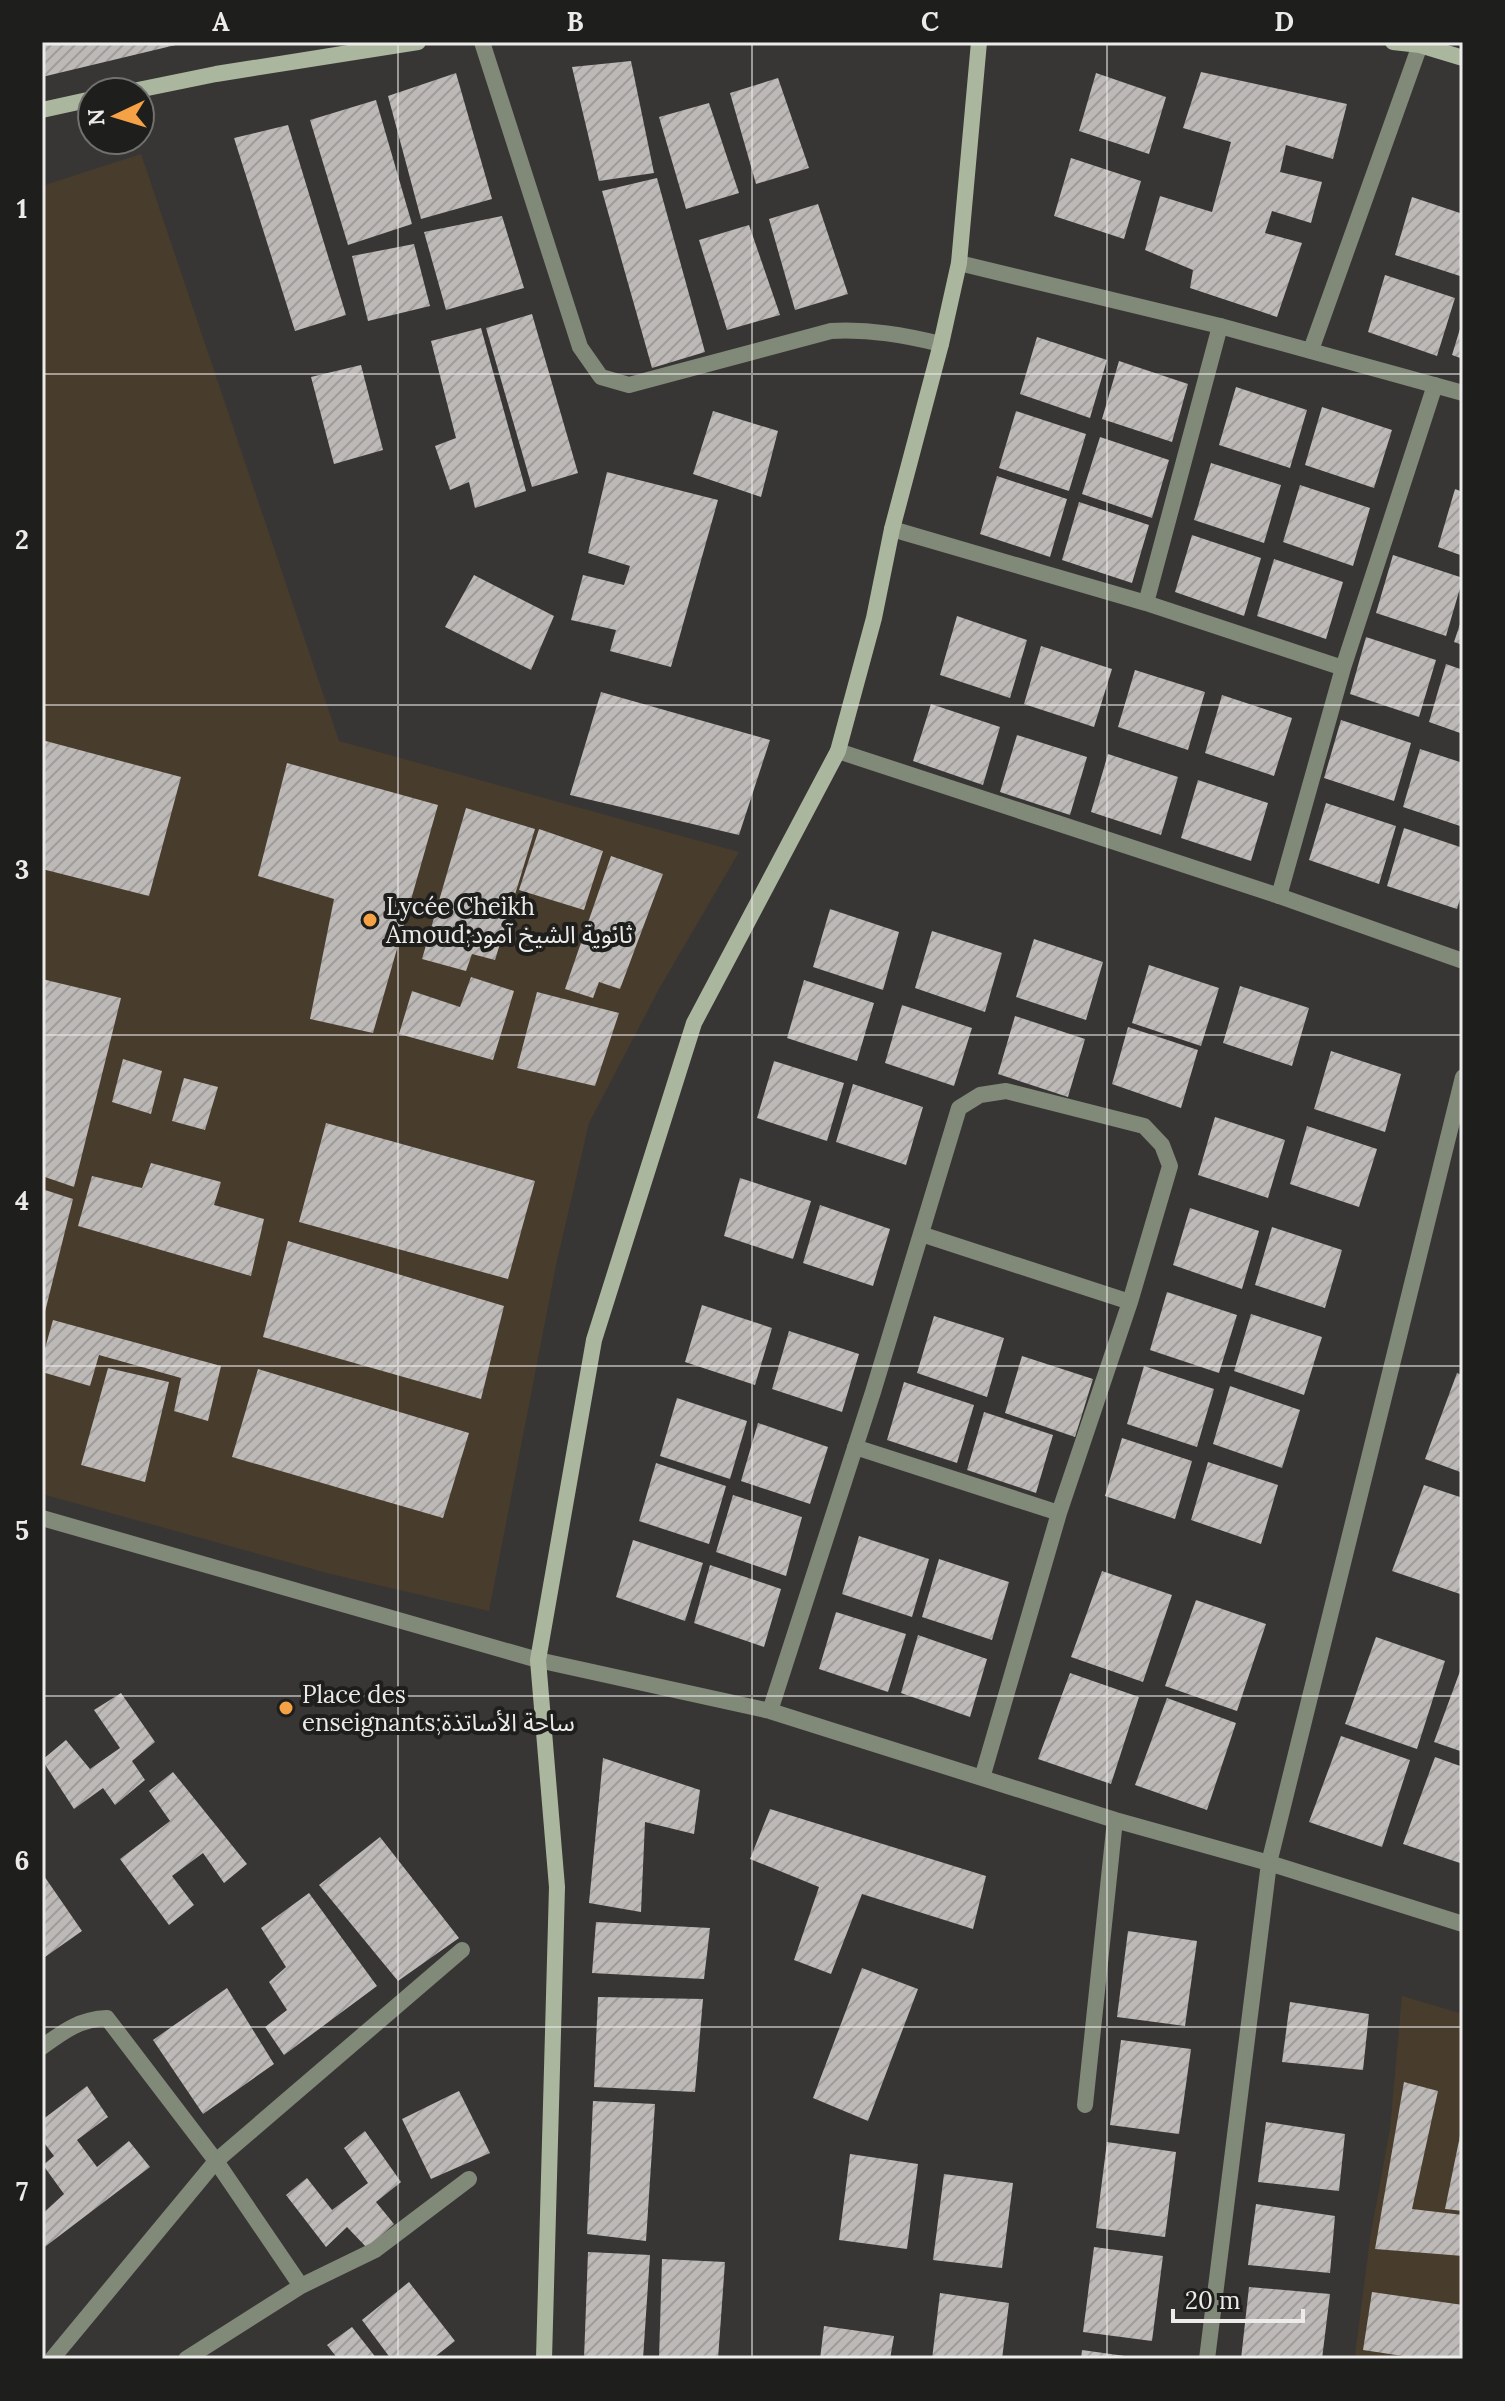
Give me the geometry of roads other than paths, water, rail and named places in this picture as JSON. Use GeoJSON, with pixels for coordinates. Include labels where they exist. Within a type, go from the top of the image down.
{"type":"FeatureCollection","features":[{"type":"Feature","properties":{"kind":"street"},"geometry":{"type":"LineString","coordinates":[[156,86],[418,42]]}},
{"type":"Feature","properties":{"kind":"street"},"geometry":{"type":"LineString","coordinates":[[482,42],[580,347],[601,377],[629,385],[831,331],[865,329],[941,344]]}},
{"type":"Feature","properties":{"kind":"street"},"geometry":{"type":"LineString","coordinates":[[544,2359],[557,1887],[538,1660],[594,1340],[694,1023],[838,751],[874,618],[892,529],[959,263],[979,42]]}},
{"type":"Feature","properties":{"kind":"street"},"geometry":{"type":"LineString","coordinates":[[1393,42],[1420,45],[1463,58]]}},
{"type":"Feature","properties":{"kind":"street"},"geometry":{"type":"LineString","coordinates":[[1311,350],[1420,45]]}},
{"type":"Feature","properties":{"kind":"street"},"geometry":{"type":"LineString","coordinates":[[42,110],[76,103]]}},
{"type":"Feature","properties":{"kind":"street"},"geometry":{"type":"LineString","coordinates":[[959,263],[1220,326],[1463,393]]}},
{"type":"Feature","properties":{"kind":"street"},"geometry":{"type":"LineString","coordinates":[[1146,603],[1220,326]]}},
{"type":"Feature","properties":{"kind":"street"},"geometry":{"type":"LineString","coordinates":[[1279,896],[1343,668],[1435,385]]}},
{"type":"Feature","properties":{"kind":"street"},"geometry":{"type":"LineString","coordinates":[[892,529],[1146,603],[1343,668]]}},
{"type":"Feature","properties":{"kind":"street"},"geometry":{"type":"LineString","coordinates":[[838,751],[1279,896],[1463,961]]}},
{"type":"Feature","properties":{"kind":"street"},"geometry":{"type":"LineString","coordinates":[[1207,2359],[1269,1863],[1463,1077]]}},
{"type":"Feature","properties":{"kind":"street"},"geometry":{"type":"LineString","coordinates":[[770,1711],[959,1108],[980,1095],[1006,1091],[1144,1126],[1162,1145],[1170,1166],[1130,1302],[1059,1513],[982,1778]]}},
{"type":"Feature","properties":{"kind":"street"},"geometry":{"type":"LineString","coordinates":[[921,1234],[1130,1302]]}},
{"type":"Feature","properties":{"kind":"street"},"geometry":{"type":"LineString","coordinates":[[855,1447],[1059,1513]]}},
{"type":"Feature","properties":{"kind":"street"},"geometry":{"type":"LineString","coordinates":[[42,1518],[538,1660],[770,1711],[1115,1820],[1269,1863],[1463,1924]]}},
{"type":"Feature","properties":{"kind":"street"},"geometry":{"type":"LineString","coordinates":[[1085,2105],[1115,1820]]}},
{"type":"Feature","properties":{"kind":"street"},"geometry":{"type":"LineString","coordinates":[[52,2359],[216,2161],[462,1950]]}},
{"type":"Feature","properties":{"kind":"street"},"geometry":{"type":"LineString","coordinates":[[42,2047],[74,2024],[107,2018],[216,2161],[301,2286]]}},
{"type":"Feature","properties":{"kind":"street"},"geometry":{"type":"LineString","coordinates":[[186,2359],[301,2286],[375,2250],[469,2179]]}},
{"type":"Feature","properties":{"kind":"place","name":"Lycée Cheikh Amoud;ثانوية الشيخ آمود"},"geometry":{"type":"Point","coordinates":[370,920]}},
{"type":"Feature","properties":{"kind":"place","name":"Place des enseignants;ساحة الأساتذة"},"geometry":{"type":"Point","coordinates":[286,1708]}}]}
